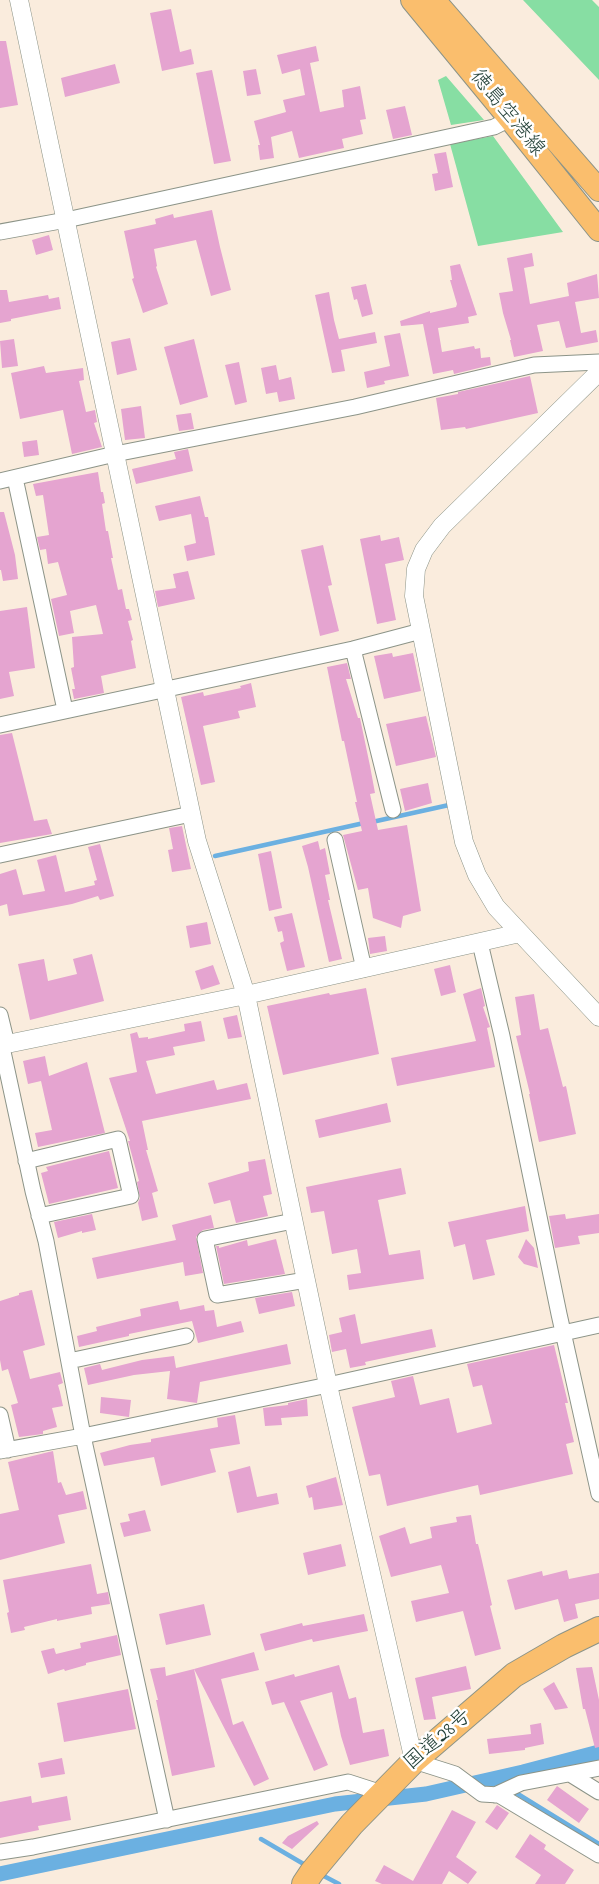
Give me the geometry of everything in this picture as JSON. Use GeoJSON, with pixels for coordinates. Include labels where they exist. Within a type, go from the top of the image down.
{"type":"FeatureCollection","features":[{"type":"Feature","properties":{"kind":"highway","name":"国道28号"},"geometry":{"type":"LineString","coordinates":[[304,1884],[352,1824],[414,1761],[514,1676],[564,1646],[599,1629]]}},
{"type":"Feature","properties":{"kind":"main road","name":"徳島空港線"},"geometry":{"type":"LineString","coordinates":[[412,0],[599,230]]}},
{"type":"Feature","properties":{"kind":"main road","name":"徳島空港線"},"geometry":{"type":"LineString","coordinates":[[434,0],[599,190]]}},
{"type":"Feature","properties":{"kind":"street"},"geometry":{"type":"LineString","coordinates":[[19,0],[197,841],[246,996],[328,1385],[414,1761],[455,1774],[482,1794],[495,1795],[510,1801],[599,1855]]}},
{"type":"Feature","properties":{"kind":"street"},"geometry":{"type":"LineString","coordinates":[[0,232],[66,220],[494,127],[510,119]]}},
{"type":"Feature","properties":{"kind":"street"},"geometry":{"type":"LineString","coordinates":[[0,482],[115,454],[355,407],[534,366],[599,362]]}},
{"type":"Feature","properties":{"kind":"street"},"geometry":{"type":"LineString","coordinates":[[599,372],[442,526],[424,550],[416,569],[414,596],[464,842],[477,875],[496,907],[599,1017]]}},
{"type":"Feature","properties":{"kind":"street"},"geometry":{"type":"LineString","coordinates":[[15,478],[65,710]]}},
{"type":"Feature","properties":{"kind":"street"},"geometry":{"type":"LineString","coordinates":[[0,724],[353,648],[421,631]]}},
{"type":"Feature","properties":{"kind":"street"},"geometry":{"type":"LineString","coordinates":[[353,648],[393,810]]}},
{"type":"Feature","properties":{"kind":"street"},"geometry":{"type":"LineString","coordinates":[[0,855],[191,814]]}},
{"type":"Feature","properties":{"kind":"street"},"geometry":{"type":"LineString","coordinates":[[334,840],[364,969]]}},
{"type":"Feature","properties":{"kind":"street"},"geometry":{"type":"LineString","coordinates":[[3,1046],[246,996],[520,934]]}},
{"type":"Feature","properties":{"kind":"street"},"geometry":{"type":"LineString","coordinates":[[480,943],[502,1036],[540,1223],[599,1494]]}},
{"type":"Feature","properties":{"kind":"street"},"geometry":{"type":"LineString","coordinates":[[0,1015],[3,1046],[26,1161],[46,1241],[83,1436],[167,1820]]}},
{"type":"Feature","properties":{"kind":"street"},"geometry":{"type":"LineString","coordinates":[[26,1161],[118,1139],[131,1196],[40,1216]]}},
{"type":"Feature","properties":{"kind":"street"},"geometry":{"type":"LineString","coordinates":[[293,1221],[205,1240],[215,1286],[217,1295],[306,1280]]}},
{"type":"Feature","properties":{"kind":"street"},"geometry":{"type":"LineString","coordinates":[[0,1415],[4,1451],[328,1385],[599,1325]]}},
{"type":"Feature","properties":{"kind":"street"},"geometry":{"type":"LineString","coordinates":[[69,1361],[186,1336]]}},
{"type":"Feature","properties":{"kind":"street"},"geometry":{"type":"LineString","coordinates":[[495,1795],[522,1783],[599,1768]]}},
{"type":"Feature","properties":{"kind":"street"},"geometry":{"type":"LineString","coordinates":[[570,1774],[599,1792]]}},
{"type":"Feature","properties":{"kind":"street"},"geometry":{"type":"LineString","coordinates":[[0,1852],[33,1847],[348,1782],[382,1793]]}},
{"type":"Feature","properties":{"kind":"green space"},"geometry":{"type":"Polygon","coordinates":[[[523,0],[592,0],[599,7],[599,80],[523,0]]]}},
{"type":"Feature","properties":{"kind":"green space"},"geometry":{"type":"Polygon","coordinates":[[[446,76],[484,120],[451,125],[438,80],[446,76]]]}},
{"type":"Feature","properties":{"kind":"green space"},"geometry":{"type":"Polygon","coordinates":[[[493,136],[563,232],[478,246],[450,144],[493,136]]]}},
{"type":"Feature","properties":{"kind":"building"},"geometry":{"type":"Polygon","coordinates":[[[171,9],[180,52],[191,49],[194,64],[162,71],[150,13],[171,9]]]}},
{"type":"Feature","properties":{"kind":"building"},"geometry":{"type":"Polygon","coordinates":[[[0,41],[6,41],[18,105],[0,108],[0,41]]]}},
{"type":"Feature","properties":{"kind":"building"},"geometry":{"type":"Polygon","coordinates":[[[316,46],[319,61],[310,63],[320,112],[344,107],[342,90],[360,86],[366,119],[360,120],[363,134],[342,139],[344,148],[299,158],[292,131],[271,137],[274,158],[260,160],[258,145],[260,145],[254,121],[286,112],[283,100],[305,95],[300,69],[282,74],[277,55],[316,46]]]}},
{"type":"Feature","properties":{"kind":"building"},"geometry":{"type":"Polygon","coordinates":[[[115,64],[120,83],[65,97],[61,78],[115,64]]]}},
{"type":"Feature","properties":{"kind":"building"},"geometry":{"type":"Polygon","coordinates":[[[256,69],[261,94],[247,96],[243,71],[256,69]]]}},
{"type":"Feature","properties":{"kind":"building"},"geometry":{"type":"Polygon","coordinates":[[[212,70],[231,161],[214,164],[196,73],[212,70]]]}},
{"type":"Feature","properties":{"kind":"building"},"geometry":{"type":"Polygon","coordinates":[[[405,106],[412,135],[393,139],[386,110],[405,106]]]}},
{"type":"Feature","properties":{"kind":"building"},"geometry":{"type":"Polygon","coordinates":[[[446,152],[453,187],[435,191],[432,174],[438,173],[434,154],[446,152]]]}},
{"type":"Feature","properties":{"kind":"building"},"geometry":{"type":"Polygon","coordinates":[[[212,210],[231,290],[211,296],[196,240],[154,249],[156,267],[168,304],[143,313],[132,279],[134,278],[124,231],[156,224],[155,219],[173,214],[174,218],[212,210]]]}},
{"type":"Feature","properties":{"kind":"building"},"geometry":{"type":"Polygon","coordinates":[[[49,235],[53,250],[36,255],[32,240],[49,235]]]}},
{"type":"Feature","properties":{"kind":"building"},"geometry":{"type":"Polygon","coordinates":[[[532,253],[534,266],[524,268],[530,304],[569,296],[567,283],[597,274],[599,298],[575,302],[581,333],[596,330],[598,342],[566,348],[559,321],[537,325],[543,351],[514,357],[499,293],[513,291],[507,258],[532,253]]]}},
{"type":"Feature","properties":{"kind":"building"},"geometry":{"type":"Polygon","coordinates":[[[460,264],[477,315],[468,317],[469,323],[438,328],[442,352],[474,346],[475,349],[480,348],[481,358],[490,357],[491,365],[454,374],[453,370],[433,374],[423,324],[401,326],[400,321],[430,311],[430,313],[456,307],[457,304],[450,280],[452,280],[450,266],[460,264]]]}},
{"type":"Feature","properties":{"kind":"building"},"geometry":{"type":"Polygon","coordinates":[[[366,284],[373,314],[362,317],[357,299],[354,300],[351,287],[366,284]]]}},
{"type":"Feature","properties":{"kind":"building"},"geometry":{"type":"Polygon","coordinates":[[[0,290],[7,290],[9,302],[48,295],[49,299],[59,297],[61,309],[0,323],[0,290]]]}},
{"type":"Feature","properties":{"kind":"building"},"geometry":{"type":"Polygon","coordinates":[[[329,292],[339,339],[375,332],[377,343],[341,350],[345,371],[332,373],[315,295],[329,292]]]}},
{"type":"Feature","properties":{"kind":"building"},"geometry":{"type":"Polygon","coordinates":[[[400,333],[409,376],[384,381],[385,384],[367,388],[364,372],[390,366],[384,336],[400,333]]]}},
{"type":"Feature","properties":{"kind":"building"},"geometry":{"type":"Polygon","coordinates":[[[130,338],[137,370],[117,375],[111,342],[130,338]]]}},
{"type":"Feature","properties":{"kind":"building"},"geometry":{"type":"Polygon","coordinates":[[[14,339],[18,366],[2,368],[0,341],[14,339]]]}},
{"type":"Feature","properties":{"kind":"building"},"geometry":{"type":"Polygon","coordinates":[[[194,339],[208,397],[180,405],[164,347],[194,339]]]}},
{"type":"Feature","properties":{"kind":"building"},"geometry":{"type":"Polygon","coordinates":[[[239,362],[247,402],[235,405],[225,365],[239,362]]]}},
{"type":"Feature","properties":{"kind":"building"},"geometry":{"type":"Polygon","coordinates":[[[276,365],[279,380],[291,377],[295,399],[279,402],[277,392],[266,394],[261,368],[276,365]]]}},
{"type":"Feature","properties":{"kind":"building"},"geometry":{"type":"Polygon","coordinates":[[[44,366],[46,373],[83,368],[84,380],[79,381],[86,412],[95,410],[97,422],[94,423],[102,447],[72,454],[63,410],[20,419],[11,373],[44,366]]]}},
{"type":"Feature","properties":{"kind":"building"},"geometry":{"type":"Polygon","coordinates":[[[530,376],[538,413],[466,429],[465,427],[441,430],[436,398],[530,376]]]}},
{"type":"Feature","properties":{"kind":"building"},"geometry":{"type":"Polygon","coordinates":[[[141,406],[145,438],[125,440],[121,409],[141,406]]]}},
{"type":"Feature","properties":{"kind":"building"},"geometry":{"type":"Polygon","coordinates":[[[191,413],[194,429],[179,431],[176,415],[191,413]]]}},
{"type":"Feature","properties":{"kind":"building"},"geometry":{"type":"Polygon","coordinates":[[[37,440],[39,455],[24,457],[22,442],[37,440]]]}},
{"type":"Feature","properties":{"kind":"building"},"geometry":{"type":"Polygon","coordinates":[[[188,449],[193,471],[136,484],[132,469],[176,459],[174,452],[188,449]]]}},
{"type":"Feature","properties":{"kind":"building"},"geometry":{"type":"Polygon","coordinates":[[[98,472],[105,503],[102,504],[106,531],[108,531],[113,558],[111,558],[118,590],[122,589],[126,609],[129,609],[132,620],[128,621],[133,640],[131,641],[136,668],[101,676],[104,693],[74,699],[72,689],[75,689],[71,668],[74,667],[72,637],[103,634],[96,605],[70,611],[74,633],[59,636],[51,599],[67,595],[58,562],[48,564],[46,549],[40,550],[37,537],[49,535],[43,495],[36,496],[33,484],[98,472]]]}},
{"type":"Feature","properties":{"kind":"building"},"geometry":{"type":"Polygon","coordinates":[[[200,496],[205,517],[208,517],[215,555],[187,561],[184,546],[196,543],[191,514],[159,521],[155,506],[200,496]]]}},
{"type":"Feature","properties":{"kind":"building"},"geometry":{"type":"Polygon","coordinates":[[[0,512],[4,512],[15,555],[18,579],[3,581],[0,570],[0,512]]]}},
{"type":"Feature","properties":{"kind":"building"},"geometry":{"type":"Polygon","coordinates":[[[380,535],[381,541],[399,537],[404,560],[385,564],[396,620],[377,624],[360,539],[380,535]]]}},
{"type":"Feature","properties":{"kind":"building"},"geometry":{"type":"Polygon","coordinates":[[[323,545],[332,585],[328,586],[339,631],[320,636],[301,550],[323,545]]]}},
{"type":"Feature","properties":{"kind":"building"},"geometry":{"type":"Polygon","coordinates":[[[188,571],[195,599],[158,607],[155,591],[176,588],[173,574],[188,571]]]}},
{"type":"Feature","properties":{"kind":"building"},"geometry":{"type":"Polygon","coordinates":[[[27,607],[35,668],[9,672],[14,696],[0,699],[0,611],[27,607]]]}},
{"type":"Feature","properties":{"kind":"building"},"geometry":{"type":"Polygon","coordinates":[[[392,653],[393,657],[413,653],[421,691],[384,699],[374,656],[392,653]]]}},
{"type":"Feature","properties":{"kind":"building"},"geometry":{"type":"Polygon","coordinates":[[[347,663],[351,679],[346,679],[358,718],[360,718],[375,793],[370,794],[378,830],[407,825],[421,911],[403,916],[401,928],[373,918],[368,888],[358,890],[343,835],[362,831],[327,667],[347,663]]]}},
{"type":"Feature","properties":{"kind":"building"},"geometry":{"type":"Polygon","coordinates":[[[251,683],[256,707],[238,711],[240,718],[203,726],[215,782],[201,785],[181,697],[203,692],[204,696],[241,688],[240,686],[251,683]]]}},
{"type":"Feature","properties":{"kind":"building"},"geometry":{"type":"Polygon","coordinates":[[[426,716],[436,757],[396,766],[386,724],[426,716]]]}},
{"type":"Feature","properties":{"kind":"building"},"geometry":{"type":"Polygon","coordinates":[[[12,733],[34,821],[47,819],[52,834],[0,843],[0,735],[12,733]]]}},
{"type":"Feature","properties":{"kind":"building"},"geometry":{"type":"Polygon","coordinates":[[[428,783],[432,803],[405,811],[400,789],[428,783]]]}},
{"type":"Feature","properties":{"kind":"building"},"geometry":{"type":"Polygon","coordinates":[[[182,826],[191,869],[172,872],[168,850],[173,849],[169,828],[182,826]]]}},
{"type":"Feature","properties":{"kind":"building"},"geometry":{"type":"Polygon","coordinates":[[[318,841],[320,850],[325,848],[330,874],[325,875],[330,900],[328,900],[342,959],[329,962],[302,846],[318,841]]]}},
{"type":"Feature","properties":{"kind":"building"},"geometry":{"type":"Polygon","coordinates":[[[100,844],[114,896],[100,900],[98,896],[72,904],[9,916],[7,904],[0,906],[0,874],[16,869],[23,895],[45,891],[37,860],[56,855],[65,892],[95,885],[94,881],[97,880],[88,847],[100,844]]]}},
{"type":"Feature","properties":{"kind":"building"},"geometry":{"type":"Polygon","coordinates":[[[271,851],[282,908],[269,911],[258,854],[271,851]]]}},
{"type":"Feature","properties":{"kind":"building"},"geometry":{"type":"Polygon","coordinates":[[[292,913],[305,967],[287,971],[280,943],[284,941],[282,931],[278,932],[274,917],[292,913]]]}},
{"type":"Feature","properties":{"kind":"building"},"geometry":{"type":"Polygon","coordinates":[[[207,922],[211,944],[190,948],[186,926],[207,922]]]}},
{"type":"Feature","properties":{"kind":"building"},"geometry":{"type":"Polygon","coordinates":[[[385,936],[387,951],[370,954],[368,938],[385,936]]]}},
{"type":"Feature","properties":{"kind":"building"},"geometry":{"type":"Polygon","coordinates":[[[92,954],[104,1001],[30,1020],[18,964],[44,959],[48,981],[77,974],[73,959],[92,954]]]}},
{"type":"Feature","properties":{"kind":"building"},"geometry":{"type":"Polygon","coordinates":[[[213,965],[220,984],[201,990],[195,971],[213,965]]]}},
{"type":"Feature","properties":{"kind":"building"},"geometry":{"type":"Polygon","coordinates":[[[450,965],[456,992],[441,996],[434,969],[450,965]]]}},
{"type":"Feature","properties":{"kind":"building"},"geometry":{"type":"Polygon","coordinates":[[[366,988],[379,1054],[283,1075],[267,1006],[329,993],[330,995],[366,988]]]}},
{"type":"Feature","properties":{"kind":"building"},"geometry":{"type":"Polygon","coordinates":[[[481,988],[485,1006],[483,1007],[490,1027],[487,1028],[495,1067],[397,1086],[391,1058],[476,1041],[463,994],[481,988]]]}},
{"type":"Feature","properties":{"kind":"building"},"geometry":{"type":"Polygon","coordinates":[[[534,994],[540,1030],[548,1028],[563,1087],[566,1086],[576,1134],[539,1142],[516,1036],[521,1035],[515,997],[534,994]]]}},
{"type":"Feature","properties":{"kind":"building"},"geometry":{"type":"Polygon","coordinates":[[[237,1015],[242,1037],[228,1039],[223,1018],[237,1015]]]}},
{"type":"Feature","properties":{"kind":"building"},"geometry":{"type":"Polygon","coordinates":[[[201,1021],[205,1041],[173,1047],[175,1055],[146,1061],[156,1094],[214,1080],[217,1090],[247,1083],[251,1099],[142,1121],[148,1150],[146,1150],[158,1191],[152,1193],[158,1217],[142,1221],[138,1203],[140,1198],[137,1182],[139,1181],[128,1141],[130,1141],[109,1078],[137,1072],[130,1034],[137,1032],[139,1038],[148,1037],[148,1039],[185,1031],[184,1024],[201,1021]]]}},
{"type":"Feature","properties":{"kind":"building"},"geometry":{"type":"Polygon","coordinates":[[[45,1056],[49,1076],[87,1062],[105,1133],[38,1147],[35,1133],[52,1130],[41,1081],[28,1084],[23,1061],[45,1056]]]}},
{"type":"Feature","properties":{"kind":"building"},"geometry":{"type":"Polygon","coordinates":[[[387,1103],[391,1122],[319,1138],[315,1120],[387,1103]]]}},
{"type":"Feature","properties":{"kind":"building"},"geometry":{"type":"Polygon","coordinates":[[[109,1151],[118,1188],[49,1204],[41,1173],[48,1171],[46,1167],[109,1151]]]}},
{"type":"Feature","properties":{"kind":"building"},"geometry":{"type":"Polygon","coordinates":[[[265,1159],[272,1194],[263,1196],[268,1216],[236,1223],[230,1200],[214,1204],[208,1183],[249,1171],[248,1162],[265,1159]]]}},
{"type":"Feature","properties":{"kind":"building"},"geometry":{"type":"Polygon","coordinates":[[[401,1168],[406,1194],[378,1200],[389,1255],[420,1250],[424,1279],[349,1290],[347,1275],[361,1273],[357,1249],[332,1254],[324,1211],[311,1213],[306,1187],[401,1168]]]}},
{"type":"Feature","properties":{"kind":"building"},"geometry":{"type":"Polygon","coordinates":[[[525,1206],[529,1231],[486,1240],[495,1275],[473,1280],[465,1244],[454,1247],[448,1222],[525,1206]]]}},
{"type":"Feature","properties":{"kind":"building"},"geometry":{"type":"Polygon","coordinates":[[[92,1214],[96,1230],[82,1233],[82,1231],[58,1238],[54,1222],[92,1214]]]}},
{"type":"Feature","properties":{"kind":"building"},"geometry":{"type":"Polygon","coordinates":[[[565,1214],[566,1219],[599,1214],[599,1233],[578,1236],[580,1244],[555,1248],[549,1216],[565,1214]]]}},
{"type":"Feature","properties":{"kind":"building"},"geometry":{"type":"Polygon","coordinates":[[[211,1215],[214,1228],[203,1230],[196,1237],[203,1273],[185,1276],[183,1262],[97,1279],[92,1258],[176,1240],[172,1225],[211,1215]]]}},
{"type":"Feature","properties":{"kind":"building"},"geometry":{"type":"Polygon","coordinates":[[[276,1239],[285,1274],[224,1284],[216,1246],[219,1246],[219,1248],[247,1240],[248,1246],[276,1239]]]}},
{"type":"Feature","properties":{"kind":"building"},"geometry":{"type":"Polygon","coordinates":[[[526,1239],[534,1248],[538,1268],[524,1264],[518,1257],[526,1239]]]}},
{"type":"Feature","properties":{"kind":"building"},"geometry":{"type":"Polygon","coordinates":[[[32,1290],[45,1345],[23,1351],[30,1379],[60,1372],[63,1383],[58,1385],[63,1406],[52,1408],[57,1427],[43,1431],[43,1434],[19,1437],[11,1405],[18,1403],[8,1369],[2,1371],[0,1360],[0,1301],[32,1290]]]}},
{"type":"Feature","properties":{"kind":"building"},"geometry":{"type":"Polygon","coordinates":[[[292,1292],[295,1306],[259,1314],[255,1298],[292,1292]]]}},
{"type":"Feature","properties":{"kind":"building"},"geometry":{"type":"Polygon","coordinates":[[[178,1301],[180,1310],[204,1305],[205,1311],[214,1310],[217,1327],[241,1321],[244,1332],[198,1343],[192,1321],[79,1347],[77,1336],[97,1331],[96,1327],[141,1316],[140,1309],[178,1301]]]}},
{"type":"Feature","properties":{"kind":"building"},"geometry":{"type":"Polygon","coordinates":[[[355,1314],[361,1344],[432,1329],[436,1347],[365,1362],[366,1365],[350,1368],[346,1349],[332,1352],[329,1335],[342,1332],[339,1318],[355,1314]]]}},
{"type":"Feature","properties":{"kind":"building"},"geometry":{"type":"Polygon","coordinates":[[[287,1344],[291,1364],[200,1382],[197,1403],[167,1399],[170,1371],[134,1375],[88,1385],[84,1368],[100,1364],[102,1370],[142,1360],[174,1356],[176,1368],[287,1344]]]}},
{"type":"Feature","properties":{"kind":"building"},"geometry":{"type":"Polygon","coordinates":[[[554,1345],[568,1403],[565,1403],[574,1442],[566,1444],[573,1474],[480,1495],[478,1485],[387,1506],[380,1474],[369,1476],[352,1407],[395,1397],[391,1381],[413,1376],[420,1405],[449,1398],[457,1433],[492,1424],[482,1385],[473,1387],[467,1364],[554,1345]]]}},
{"type":"Feature","properties":{"kind":"building"},"geometry":{"type":"Polygon","coordinates":[[[101,1397],[131,1400],[129,1417],[100,1413],[101,1397]]]}},
{"type":"Feature","properties":{"kind":"building"},"geometry":{"type":"Polygon","coordinates":[[[307,1399],[308,1416],[281,1418],[282,1425],[265,1426],[263,1408],[288,1405],[288,1403],[307,1399]]]}},
{"type":"Feature","properties":{"kind":"building"},"geometry":{"type":"Polygon","coordinates":[[[235,1415],[240,1444],[210,1449],[216,1472],[161,1486],[154,1457],[104,1466],[100,1453],[151,1442],[151,1439],[218,1427],[217,1418],[235,1415]]]}},
{"type":"Feature","properties":{"kind":"building"},"geometry":{"type":"Polygon","coordinates":[[[53,1451],[58,1483],[61,1482],[66,1495],[83,1491],[87,1509],[58,1515],[65,1543],[0,1560],[0,1514],[19,1510],[8,1462],[53,1451]]]}},
{"type":"Feature","properties":{"kind":"building"},"geometry":{"type":"Polygon","coordinates":[[[250,1466],[257,1497],[277,1493],[279,1504],[237,1513],[228,1472],[250,1466]]]}},
{"type":"Feature","properties":{"kind":"building"},"geometry":{"type":"Polygon","coordinates":[[[336,1477],[343,1505],[314,1510],[312,1497],[309,1498],[306,1486],[336,1477]]]}},
{"type":"Feature","properties":{"kind":"building"},"geometry":{"type":"Polygon","coordinates":[[[145,1510],[151,1531],[124,1537],[120,1523],[130,1521],[128,1514],[145,1510]]]}},
{"type":"Feature","properties":{"kind":"building"},"geometry":{"type":"Polygon","coordinates":[[[471,1515],[501,1649],[475,1656],[463,1611],[416,1622],[411,1601],[449,1593],[441,1565],[391,1577],[379,1536],[405,1527],[410,1544],[432,1538],[430,1527],[457,1522],[456,1517],[471,1515]]]}},
{"type":"Feature","properties":{"kind":"building"},"geometry":{"type":"Polygon","coordinates":[[[341,1544],[346,1566],[308,1575],[303,1553],[341,1544]]]}},
{"type":"Feature","properties":{"kind":"building"},"geometry":{"type":"Polygon","coordinates":[[[91,1564],[97,1594],[108,1592],[110,1604],[91,1607],[92,1614],[57,1621],[57,1619],[24,1627],[25,1630],[11,1633],[3,1580],[91,1564]]]}},
{"type":"Feature","properties":{"kind":"building"},"geometry":{"type":"Polygon","coordinates":[[[567,1570],[569,1579],[599,1573],[599,1599],[575,1604],[578,1618],[564,1622],[558,1599],[515,1610],[507,1580],[542,1571],[543,1576],[567,1570]]]}},
{"type":"Feature","properties":{"kind":"building"},"geometry":{"type":"Polygon","coordinates":[[[204,1604],[211,1635],[166,1645],[159,1614],[204,1604]]]}},
{"type":"Feature","properties":{"kind":"building"},"geometry":{"type":"Polygon","coordinates":[[[364,1614],[368,1631],[313,1642],[312,1639],[265,1651],[260,1634],[302,1623],[303,1626],[364,1614]]]}},
{"type":"Feature","properties":{"kind":"building"},"geometry":{"type":"Polygon","coordinates":[[[117,1635],[121,1655],[48,1674],[41,1651],[54,1648],[56,1654],[81,1648],[80,1643],[117,1635]]]}},
{"type":"Feature","properties":{"kind":"building"},"geometry":{"type":"Polygon","coordinates":[[[254,1652],[259,1670],[221,1679],[233,1725],[243,1721],[269,1779],[254,1786],[194,1669],[254,1652]]]}},
{"type":"Feature","properties":{"kind":"building"},"geometry":{"type":"Polygon","coordinates":[[[339,1665],[349,1699],[356,1697],[363,1733],[384,1729],[389,1756],[350,1765],[341,1736],[332,1692],[300,1701],[328,1765],[314,1771],[284,1702],[272,1705],[265,1682],[294,1674],[295,1677],[339,1665]]]}},
{"type":"Feature","properties":{"kind":"building"},"geometry":{"type":"Polygon","coordinates":[[[466,1666],[471,1689],[432,1697],[436,1719],[424,1720],[415,1678],[466,1666]]]}},
{"type":"Feature","properties":{"kind":"building"},"geometry":{"type":"Polygon","coordinates":[[[165,1667],[166,1676],[194,1669],[215,1767],[172,1776],[156,1700],[158,1700],[150,1669],[165,1667]]]}},
{"type":"Feature","properties":{"kind":"building"},"geometry":{"type":"Polygon","coordinates":[[[592,1667],[599,1700],[599,1747],[595,1748],[585,1709],[583,1709],[576,1668],[592,1667]]]}},
{"type":"Feature","properties":{"kind":"building"},"geometry":{"type":"Polygon","coordinates":[[[554,1682],[568,1708],[555,1710],[543,1689],[554,1682]]]}},
{"type":"Feature","properties":{"kind":"building"},"geometry":{"type":"Polygon","coordinates":[[[128,1689],[136,1729],[64,1742],[57,1703],[128,1689]]]}},
{"type":"Feature","properties":{"kind":"building"},"geometry":{"type":"Polygon","coordinates":[[[541,1723],[544,1744],[525,1748],[525,1750],[489,1754],[487,1739],[531,1734],[530,1725],[541,1723]]]}},
{"type":"Feature","properties":{"kind":"building"},"geometry":{"type":"Polygon","coordinates":[[[62,1758],[65,1774],[41,1778],[38,1763],[62,1758]]]}},
{"type":"Feature","properties":{"kind":"building"},"geometry":{"type":"Polygon","coordinates":[[[557,1786],[589,1809],[579,1823],[547,1800],[557,1786]]]}},
{"type":"Feature","properties":{"kind":"building"},"geometry":{"type":"Polygon","coordinates":[[[31,1796],[32,1803],[67,1796],[71,1820],[38,1826],[39,1830],[0,1838],[0,1802],[31,1796]]]}},
{"type":"Feature","properties":{"kind":"building"},"geometry":{"type":"Polygon","coordinates":[[[497,1805],[509,1813],[497,1830],[485,1822],[497,1805]]]}},
{"type":"Feature","properties":{"kind":"building"},"geometry":{"type":"Polygon","coordinates":[[[452,1810],[476,1822],[456,1857],[477,1872],[468,1884],[449,1871],[442,1884],[382,1884],[375,1881],[384,1865],[413,1881],[452,1810]]]}},
{"type":"Feature","properties":{"kind":"building"},"geometry":{"type":"Polygon","coordinates":[[[317,1821],[319,1824],[292,1849],[282,1843],[288,1836],[317,1821]]]}},
{"type":"Feature","properties":{"kind":"building"},"geometry":{"type":"Polygon","coordinates":[[[530,1834],[546,1845],[544,1849],[574,1870],[565,1884],[535,1884],[541,1875],[515,1857],[530,1834]]]}},
{"type":"Feature","properties":{"kind":"waterway"},"geometry":{"type":"LineString","coordinates":[[372,822],[449,805]]}},
{"type":"Feature","properties":{"kind":"waterway"},"geometry":{"type":"LineString","coordinates":[[215,856],[364,823]]}},
{"type":"Feature","properties":{"kind":"waterway"},"geometry":{"type":"LineString","coordinates":[[0,1874],[335,1804],[426,1794],[523,1772],[599,1752]]}},
{"type":"Feature","properties":{"kind":"waterway"},"geometry":{"type":"LineString","coordinates":[[493,1779],[504,1786]]}},
{"type":"Feature","properties":{"kind":"waterway"},"geometry":{"type":"LineString","coordinates":[[513,1791],[599,1844]]}},
{"type":"Feature","properties":{"kind":"waterway"},"geometry":{"type":"LineString","coordinates":[[261,1839],[307,1866]]}},
{"type":"Feature","properties":{"kind":"waterway"},"geometry":{"type":"LineString","coordinates":[[320,1874],[339,1884]]}}]}
